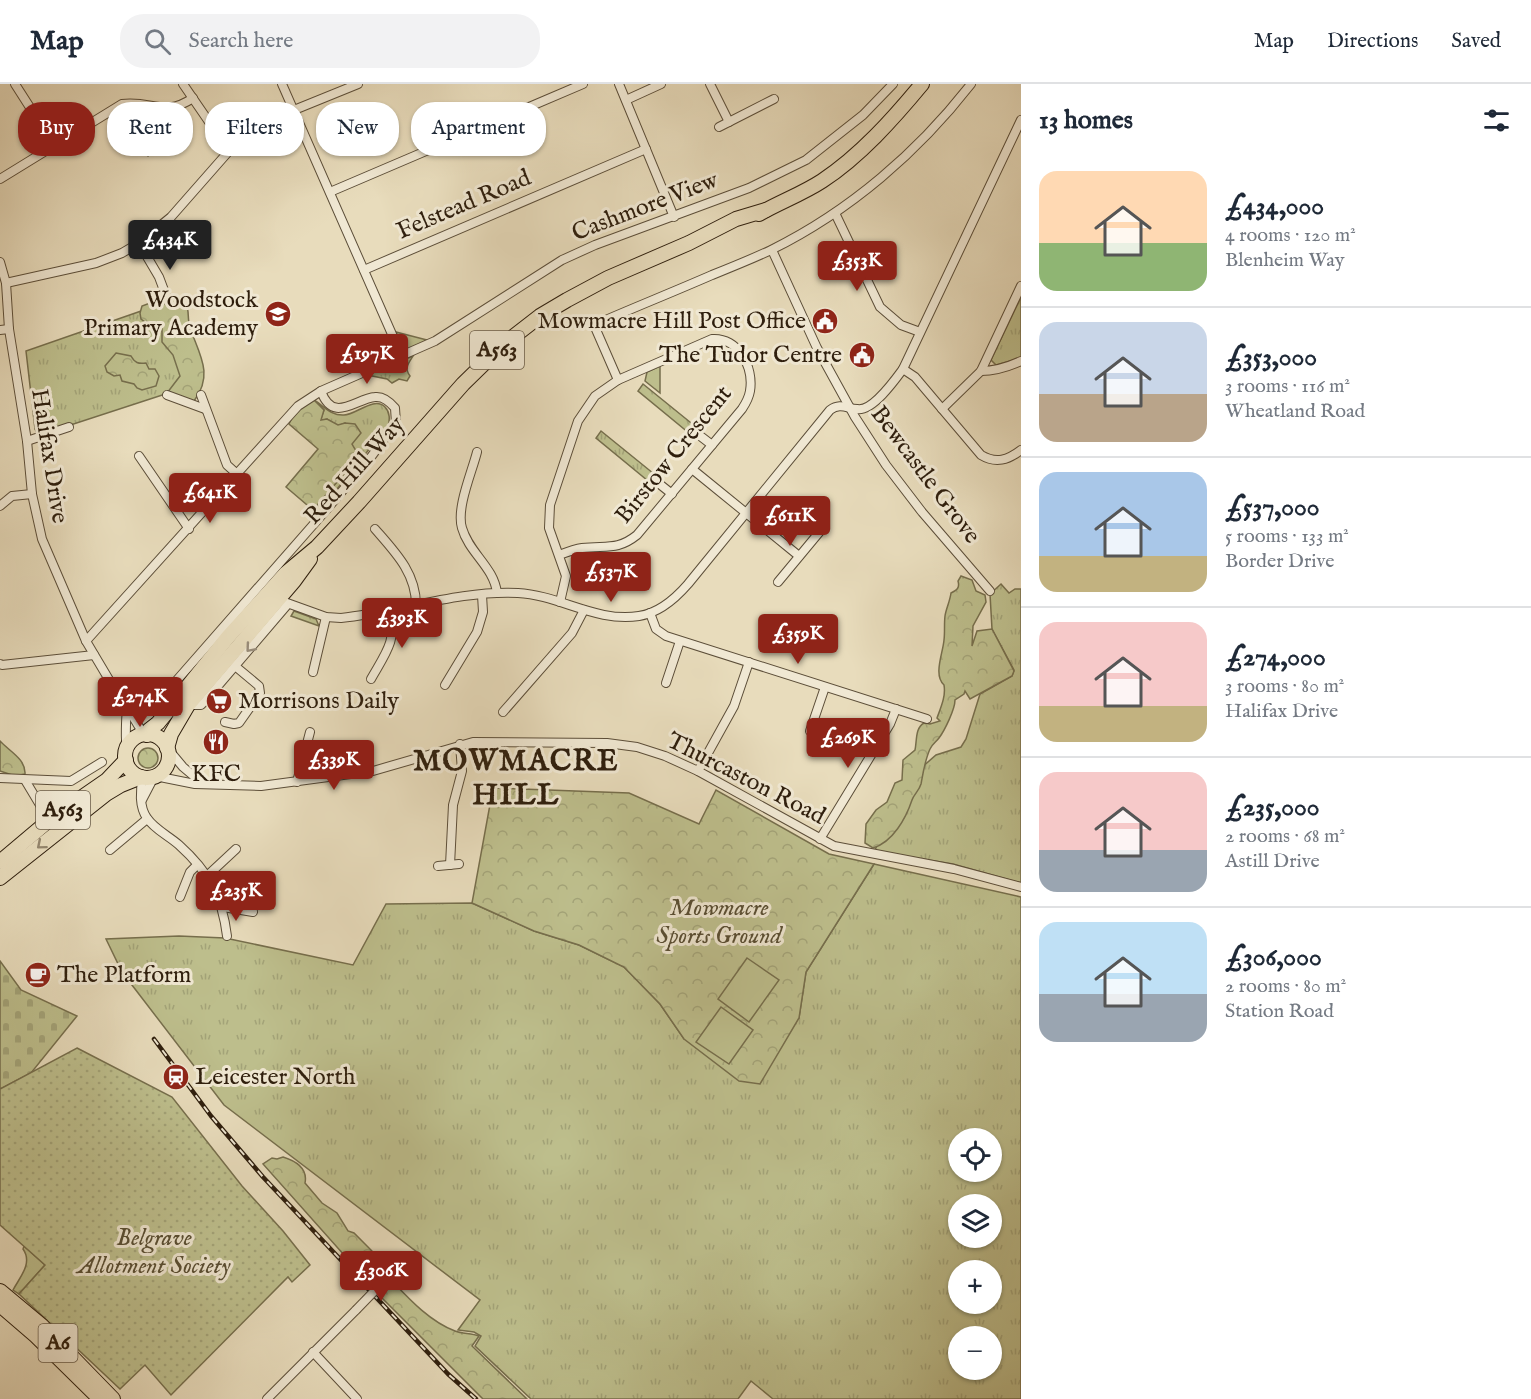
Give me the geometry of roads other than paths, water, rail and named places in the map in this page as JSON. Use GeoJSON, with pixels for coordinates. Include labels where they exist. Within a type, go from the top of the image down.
{"type":"FeatureCollection","features":[{"type":"Feature","properties":{"kind":"highway","name":"Red Hill Way"},"geometry":{"type":"LineString","coordinates":[[146,735],[228,637],[277,599],[286,573],[317,547],[360,502],[463,384],[504,344],[540,316],[608,278],[689,243],[733,228],[824,180],[880,132],[922,84]]}},
{"type":"Feature","properties":{"kind":"highway","name":"Red Hill Way"},"geometry":{"type":"LineString","coordinates":[[167,748],[175,725],[181,695]]}},
{"type":"Feature","properties":{"kind":"highway"},"geometry":{"type":"LineString","coordinates":[[146,735],[159,738],[167,748],[168,762],[165,768],[148,777],[131,771],[126,754],[133,740],[146,735]]}},
{"type":"Feature","properties":{"kind":"highway","name":"A563"},"geometry":{"type":"LineString","coordinates":[[0,862],[52,818],[107,780],[126,754]]}},
{"type":"Feature","properties":{"kind":"highway","name":"A563"},"geometry":{"type":"LineString","coordinates":[[0,878],[106,794],[121,785],[148,777]]}},
{"type":"Feature","properties":{"kind":"highway","name":"A6"},"geometry":{"type":"LineString","coordinates":[[0,1291],[42,1326],[113,1399]]}},
{"type":"Feature","properties":{"kind":"highway","name":"A6"},"geometry":{"type":"LineString","coordinates":[[0,1305],[36,1336],[100,1399]]}},
{"type":"Feature","properties":{"kind":"street"},"geometry":{"type":"LineString","coordinates":[[15,84],[27,102]]}},
{"type":"Feature","properties":{"kind":"street"},"geometry":{"type":"LineString","coordinates":[[183,84],[205,116]]}},
{"type":"Feature","properties":{"kind":"street"},"geometry":{"type":"LineString","coordinates":[[282,84],[290,102]]}},
{"type":"Feature","properties":{"kind":"street"},"geometry":{"type":"LineString","coordinates":[[304,107],[357,84]]}},
{"type":"Feature","properties":{"kind":"street"},"geometry":{"type":"LineString","coordinates":[[330,192],[583,84]]}},
{"type":"Feature","properties":{"kind":"street"},"geometry":{"type":"LineString","coordinates":[[619,84],[675,217]]}},
{"type":"Feature","properties":{"kind":"street"},"geometry":{"type":"LineString","coordinates":[[626,100],[661,84]]}},
{"type":"Feature","properties":{"kind":"street"},"geometry":{"type":"LineString","coordinates":[[710,84],[729,122]]}},
{"type":"Feature","properties":{"kind":"street"},"geometry":{"type":"LineString","coordinates":[[560,602],[566,576],[549,528],[550,505],[578,421],[588,404],[604,388],[618,380],[594,325],[772,250],[835,213],[922,141],[971,84]]}},
{"type":"Feature","properties":{"kind":"street","name":"Cashmore View"},"geometry":{"type":"LineString","coordinates":[[86,641],[298,406],[321,391],[435,341],[562,260],[596,244],[749,188],[806,160],[863,115],[890,85]]}},
{"type":"Feature","properties":{"kind":"street"},"geometry":{"type":"LineString","coordinates":[[95,120],[122,104],[175,108],[193,98]]}},
{"type":"Feature","properties":{"kind":"street"},"geometry":{"type":"LineString","coordinates":[[719,127],[774,99]]}},
{"type":"Feature","properties":{"kind":"street"},"geometry":{"type":"LineString","coordinates":[[181,695],[201,705],[235,666],[277,599],[326,617],[341,618],[482,594],[537,595],[584,610],[618,617],[631,617],[650,613],[679,595],[830,410],[836,406],[857,410],[868,406],[883,393],[903,369],[1021,120]]}},
{"type":"Feature","properties":{"kind":"street"},"geometry":{"type":"LineString","coordinates":[[304,134],[402,357]]}},
{"type":"Feature","properties":{"kind":"street","name":"Felstead Road"},"geometry":{"type":"LineString","coordinates":[[364,270],[646,149]]}},
{"type":"Feature","properties":{"kind":"street"},"geometry":{"type":"LineString","coordinates":[[0,179],[37,156]]}},
{"type":"Feature","properties":{"kind":"street"},"geometry":{"type":"LineString","coordinates":[[6,284],[96,263],[122,253],[139,243],[171,217],[225,156]]}},
{"type":"Feature","properties":{"kind":"street"},"geometry":{"type":"LineString","coordinates":[[835,213],[880,307],[901,325],[920,332]]}},
{"type":"Feature","properties":{"kind":"street"},"geometry":{"type":"LineString","coordinates":[[139,243],[159,277],[168,301]]}},
{"type":"Feature","properties":{"kind":"street","name":"Bewcastle Grove"},"geometry":{"type":"LineString","coordinates":[[772,250],[817,348],[886,465],[922,512],[990,591]]}},
{"type":"Feature","properties":{"kind":"street","name":"Halifax Drive"},"geometry":{"type":"LineString","coordinates":[[0,264],[6,284],[9,329],[27,441],[32,494],[42,539],[86,641],[127,710],[146,735]]}},
{"type":"Feature","properties":{"kind":"street"},"geometry":{"type":"LineString","coordinates":[[942,408],[963,391],[981,371],[1021,286]]}},
{"type":"Feature","properties":{"kind":"street"},"geometry":{"type":"LineString","coordinates":[[0,330],[9,329]]}},
{"type":"Feature","properties":{"kind":"street","name":"Birstow Crescent"},"geometry":{"type":"LineString","coordinates":[[559,555],[580,548],[617,547],[637,535],[742,409],[751,389],[748,371],[740,351],[729,341],[721,339],[712,339],[618,380]]}},
{"type":"Feature","properties":{"kind":"street"},"geometry":{"type":"LineString","coordinates":[[981,371],[993,371],[1021,361]]}},
{"type":"Feature","properties":{"kind":"street"},"geometry":{"type":"LineString","coordinates":[[903,369],[915,377],[976,451],[986,458],[1005,459],[1021,450]]}},
{"type":"Feature","properties":{"kind":"street"},"geometry":{"type":"LineString","coordinates":[[153,710],[181,695],[396,423],[395,408],[383,398],[375,397],[342,408],[329,402],[321,391]]}},
{"type":"Feature","properties":{"kind":"street"},"geometry":{"type":"LineString","coordinates":[[167,395],[205,409]]}},
{"type":"Feature","properties":{"kind":"street"},"geometry":{"type":"LineString","coordinates":[[201,395],[227,465],[237,474]]}},
{"type":"Feature","properties":{"kind":"street"},"geometry":{"type":"LineString","coordinates":[[27,441],[69,427]]}},
{"type":"Feature","properties":{"kind":"street"},"geometry":{"type":"LineString","coordinates":[[699,435],[712,445]]}},
{"type":"Feature","properties":{"kind":"street"},"geometry":{"type":"LineString","coordinates":[[477,452],[461,510],[461,520],[466,536],[494,577],[497,593]]}},
{"type":"Feature","properties":{"kind":"street"},"geometry":{"type":"LineString","coordinates":[[139,456],[189,529]]}},
{"type":"Feature","properties":{"kind":"street"},"geometry":{"type":"LineString","coordinates":[[692,469],[800,556]]}},
{"type":"Feature","properties":{"kind":"street"},"geometry":{"type":"LineString","coordinates":[[657,482],[672,494]]}},
{"type":"Feature","properties":{"kind":"street"},"geometry":{"type":"LineString","coordinates":[[0,506],[12,496],[32,494]]}},
{"type":"Feature","properties":{"kind":"street"},"geometry":{"type":"LineString","coordinates":[[375,529],[406,567],[413,580],[416,605]]}},
{"type":"Feature","properties":{"kind":"street"},"geometry":{"type":"LineString","coordinates":[[778,582],[822,529]]}},
{"type":"Feature","properties":{"kind":"street"},"geometry":{"type":"LineString","coordinates":[[449,683],[481,623],[482,594]]}},
{"type":"Feature","properties":{"kind":"street"},"geometry":{"type":"LineString","coordinates":[[504,712],[572,633],[584,610]]}},
{"type":"Feature","properties":{"kind":"street"},"geometry":{"type":"LineString","coordinates":[[371,679],[392,640],[394,627],[391,611]]}},
{"type":"Feature","properties":{"kind":"street"},"geometry":{"type":"LineString","coordinates":[[650,613],[656,629],[661,634],[927,719]]}},
{"type":"Feature","properties":{"kind":"street"},"geometry":{"type":"LineString","coordinates":[[313,672],[326,617]]}},
{"type":"Feature","properties":{"kind":"street"},"geometry":{"type":"LineString","coordinates":[[666,683],[680,641]]}},
{"type":"Feature","properties":{"kind":"street"},"geometry":{"type":"LineString","coordinates":[[0,664],[94,655]]}},
{"type":"Feature","properties":{"kind":"street"},"geometry":{"type":"LineString","coordinates":[[698,771],[734,705],[749,662]]}},
{"type":"Feature","properties":{"kind":"street"},"geometry":{"type":"LineString","coordinates":[[225,722],[239,723],[260,693],[259,686],[235,666]]}},
{"type":"Feature","properties":{"kind":"street"},"geometry":{"type":"LineString","coordinates":[[810,731],[825,687]]}},
{"type":"Feature","properties":{"kind":"street"},"geometry":{"type":"LineString","coordinates":[[820,839],[890,724],[896,709]]}},
{"type":"Feature","properties":{"kind":"street"},"geometry":{"type":"LineString","coordinates":[[126,754],[127,710]]}},
{"type":"Feature","properties":{"kind":"street"},"geometry":{"type":"LineString","coordinates":[[297,782],[310,732]]}},
{"type":"Feature","properties":{"kind":"street","name":"Thurcaston Road"},"geometry":{"type":"LineString","coordinates":[[202,783],[261,786],[350,776],[381,770],[460,744],[473,742],[607,743],[637,747],[665,756],[733,789],[820,839],[846,850],[954,869],[1021,887]]}},
{"type":"Feature","properties":{"kind":"street"},"geometry":{"type":"LineString","coordinates":[[438,866],[454,865],[453,805],[462,771],[460,744]]}},
{"type":"Feature","properties":{"kind":"street"},"geometry":{"type":"LineString","coordinates":[[167,748],[183,767],[202,783]]}},
{"type":"Feature","properties":{"kind":"street"},"geometry":{"type":"LineString","coordinates":[[0,778],[71,781],[102,762]]}},
{"type":"Feature","properties":{"kind":"street"},"geometry":{"type":"LineString","coordinates":[[202,783],[148,777],[142,800],[147,819],[178,844],[207,876],[223,907],[227,936]]}},
{"type":"Feature","properties":{"kind":"street"},"geometry":{"type":"LineString","coordinates":[[26,780],[43,810],[52,818]]}},
{"type":"Feature","properties":{"kind":"street"},"geometry":{"type":"LineString","coordinates":[[110,850],[147,819]]}},
{"type":"Feature","properties":{"kind":"street"},"geometry":{"type":"LineString","coordinates":[[207,876],[236,849]]}},
{"type":"Feature","properties":{"kind":"street"},"geometry":{"type":"LineString","coordinates":[[180,897],[190,872],[197,865]]}},
{"type":"Feature","properties":{"kind":"street"},"geometry":{"type":"LineString","coordinates":[[223,907],[254,912]]}},
{"type":"Feature","properties":{"kind":"street"},"geometry":{"type":"LineString","coordinates":[[267,1399],[388,1277]]}},
{"type":"Feature","properties":{"kind":"street"},"geometry":{"type":"LineString","coordinates":[[313,1352],[357,1399]]}},
{"type":"Feature","properties":{"kind":"railway"},"geometry":{"type":"LineString","coordinates":[[154,1039],[211,1116],[263,1177],[448,1374],[476,1399]]}},
{"type":"Feature","properties":{"kind":"place","name":"Woodstock Primary Academy"},"geometry":{"type":"Point","coordinates":[278,314]}},
{"type":"Feature","properties":{"kind":"place","name":"Mowmacre Hill Post Office"},"geometry":{"type":"Point","coordinates":[825,321]}},
{"type":"Feature","properties":{"kind":"place","name":"The Tudor Centre"},"geometry":{"type":"Point","coordinates":[862,355]}},
{"type":"Feature","properties":{"kind":"place","name":"Morrisons Daily"},"geometry":{"type":"Point","coordinates":[219,701]}},
{"type":"Feature","properties":{"kind":"place","name":"KFC"},"geometry":{"type":"Point","coordinates":[216,742]}},
{"type":"Feature","properties":{"kind":"place","name":"The Platform"},"geometry":{"type":"Point","coordinates":[38,975]}},
{"type":"Feature","properties":{"kind":"place","name":"Leicester North"},"geometry":{"type":"Point","coordinates":[176,1077]}},
{"type":"Feature","properties":{"kind":"district","name":"MOWMACRE HILL"},"geometry":{"type":"Point","coordinates":[516,779]}},
{"type":"Feature","properties":{"kind":"park label","name":"Mowmacre Sports Ground"},"geometry":{"type":"Point","coordinates":[719,922]}},
{"type":"Feature","properties":{"kind":"park label","name":"Belgrave Allotment Society"},"geometry":{"type":"Point","coordinates":[154,1252]}}]}
